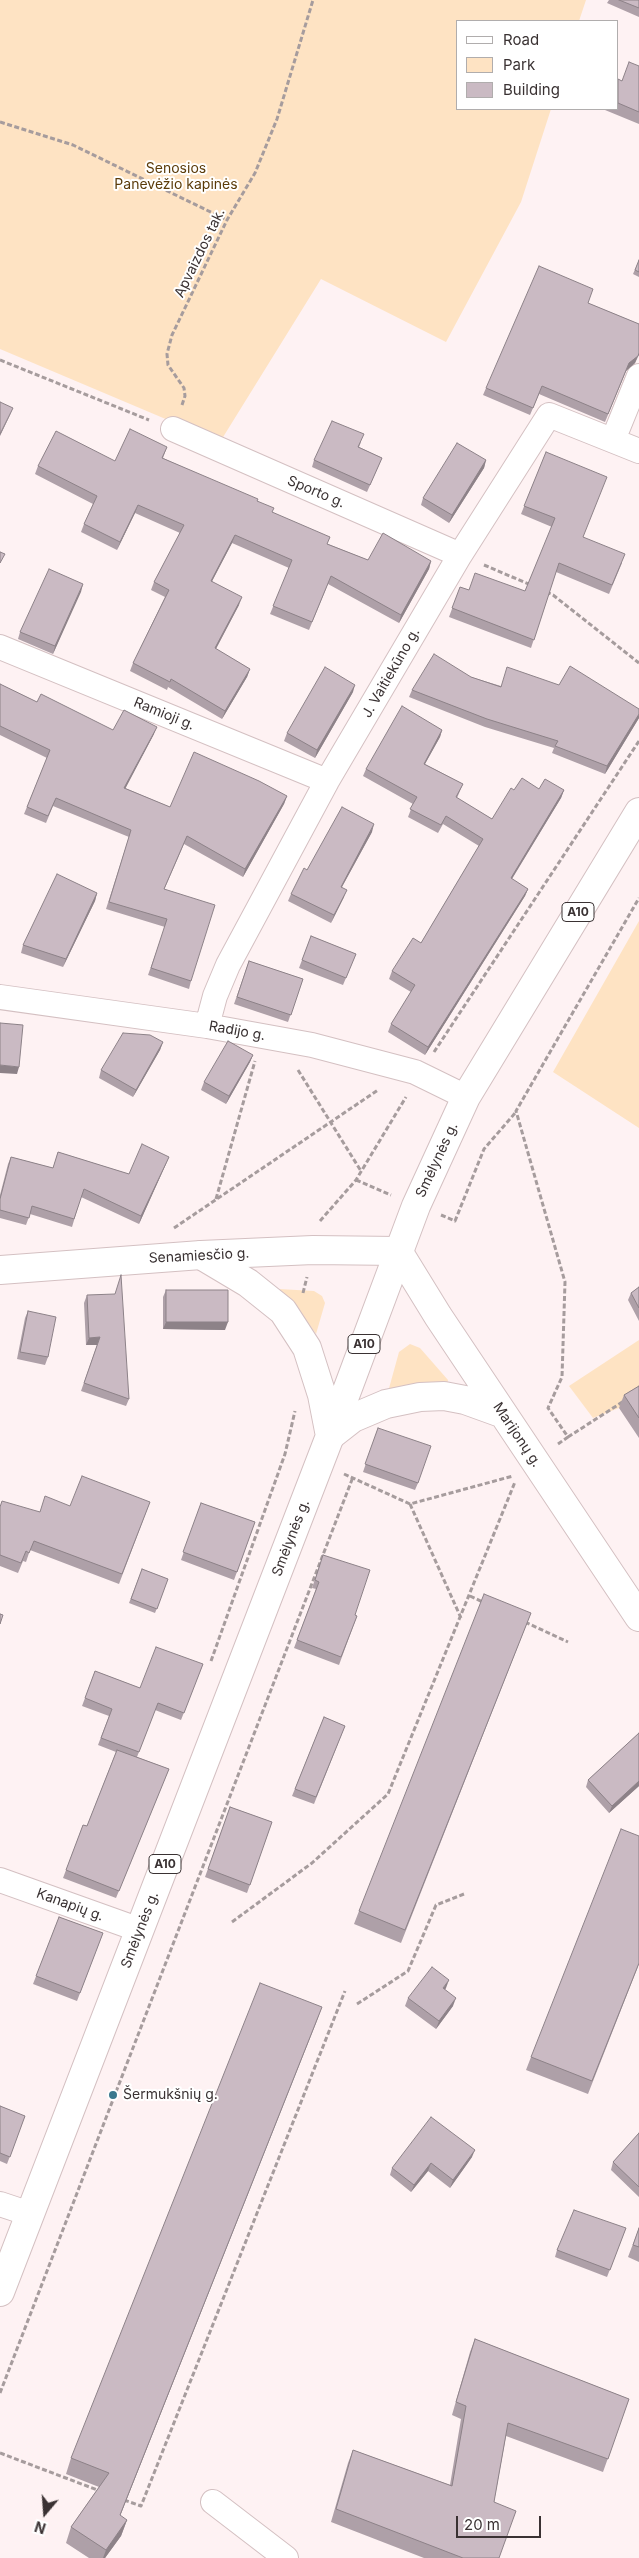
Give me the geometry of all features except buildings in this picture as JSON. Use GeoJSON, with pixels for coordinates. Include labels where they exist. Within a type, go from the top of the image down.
{"type":"FeatureCollection","features":[{"type":"Feature","properties":{"kind":"main road","name":"Smėlynės g."},"geometry":{"type":"LineString","coordinates":[[0,2292],[330,1436],[416,1206],[466,1097],[639,812]]}},
{"type":"Feature","properties":{"kind":"main road","name":"Senamiesčio g."},"geometry":{"type":"LineString","coordinates":[[0,1270],[201,1255],[313,1250],[398,1251]]}},
{"type":"Feature","properties":{"kind":"main road","name":"Marijonų g."},"geometry":{"type":"LineString","coordinates":[[398,1251],[501,1413],[535,1460],[639,1618]]}},
{"type":"Feature","properties":{"kind":"main road"},"geometry":{"type":"LineString","coordinates":[[201,1255],[248,1283],[283,1311],[307,1348],[322,1395],[330,1436],[353,1418],[386,1404],[420,1397],[444,1396],[465,1400],[501,1413]]}},
{"type":"Feature","properties":{"kind":"street"},"geometry":{"type":"LineString","coordinates":[[612,440],[639,376]]}},
{"type":"Feature","properties":{"kind":"street","name":"J. Vaitiekūno g."},"geometry":{"type":"LineString","coordinates":[[207,1026],[215,996],[228,965],[327,781],[460,555],[549,415],[639,451]]}},
{"type":"Feature","properties":{"kind":"street","name":"Sporto g."},"geometry":{"type":"LineString","coordinates":[[172,430],[460,555]]}},
{"type":"Feature","properties":{"kind":"street","name":"Ramioji g."},"geometry":{"type":"LineString","coordinates":[[0,647],[327,781]]}},
{"type":"Feature","properties":{"kind":"street","name":"Radijo g."},"geometry":{"type":"LineString","coordinates":[[0,997],[207,1026],[312,1045],[408,1070],[466,1097]]}},
{"type":"Feature","properties":{"kind":"street","name":"Kanapių g."},"geometry":{"type":"LineString","coordinates":[[0,1880],[140,1930]]}},
{"type":"Feature","properties":{"kind":"street"},"geometry":{"type":"LineString","coordinates":[[0,2204],[30,2214]]}},
{"type":"Feature","properties":{"kind":"street"},"geometry":{"type":"LineString","coordinates":[[213,2502],[286,2558]]}},
{"type":"Feature","properties":{"kind":"path","name":"Apvaizdos tak."},"geometry":{"type":"LineString","coordinates":[[172,430],[185,396],[184,388],[168,365],[167,354],[172,335],[227,220],[255,172],[277,119],[313,0]]}},
{"type":"Feature","properties":{"kind":"path"},"geometry":{"type":"LineString","coordinates":[[0,122],[73,146],[227,220]]}},
{"type":"Feature","properties":{"kind":"path"},"geometry":{"type":"LineString","coordinates":[[0,360],[172,430]]}},
{"type":"Feature","properties":{"kind":"path"},"geometry":{"type":"LineString","coordinates":[[460,555],[536,588]]}},
{"type":"Feature","properties":{"kind":"path"},"geometry":{"type":"LineString","coordinates":[[545,592],[553,595],[639,663]]}},
{"type":"Feature","properties":{"kind":"path"},"geometry":{"type":"LineString","coordinates":[[568,1437],[548,1408],[562,1377],[565,1282],[516,1111],[639,898]]}},
{"type":"Feature","properties":{"kind":"path"},"geometry":{"type":"LineString","coordinates":[[270,1037],[330,1122],[361,1171]]}},
{"type":"Feature","properties":{"kind":"path"},"geometry":{"type":"LineString","coordinates":[[216,1199],[270,1037]]}},
{"type":"Feature","properties":{"kind":"path"},"geometry":{"type":"LineString","coordinates":[[168,1232],[408,1070]]}},
{"type":"Feature","properties":{"kind":"path"},"geometry":{"type":"LineString","coordinates":[[294,1328],[321,1220]]}},
{"type":"Feature","properties":{"kind":"path"},"geometry":{"type":"LineString","coordinates":[[535,1460],[631,1396]]}},
{"type":"Feature","properties":{"kind":"path"},"geometry":{"type":"LineString","coordinates":[[208,1667],[285,1454],[296,1404]]}},
{"type":"Feature","properties":{"kind":"path"},"geometry":{"type":"LineString","coordinates":[[285,1454],[353,1477],[410,1504],[461,1618]]}},
{"type":"Feature","properties":{"kind":"path"},"geometry":{"type":"LineString","coordinates":[[232,1922],[312,1863],[388,1794],[518,1474],[410,1504]]}},
{"type":"Feature","properties":{"kind":"path"},"geometry":{"type":"LineString","coordinates":[[0,2394],[353,1477]]}},
{"type":"Feature","properties":{"kind":"path"},"geometry":{"type":"LineString","coordinates":[[470,1596],[488,1605]]}},
{"type":"Feature","properties":{"kind":"path"},"geometry":{"type":"LineString","coordinates":[[523,1621],[568,1642]]}},
{"type":"Feature","properties":{"kind":"path"},"geometry":{"type":"LineString","coordinates":[[357,2004],[408,1971],[436,1905],[464,1894]]}},
{"type":"Feature","properties":{"kind":"path"},"geometry":{"type":"LineString","coordinates":[[115,2496],[141,2506],[345,1991]]}},
{"type":"Feature","properties":{"kind":"path"},"geometry":{"type":"LineString","coordinates":[[0,2453],[106,2493]]}},
{"type":"Feature","properties":{"kind":"green space","name":"Senosios Panevėžio kapinės"},"geometry":{"type":"Polygon","coordinates":[[[0,0],[586,0],[579,20],[456,20],[456,110],[551,110],[521,202],[446,342],[321,279],[220,442],[0,349],[0,0]]]}},
{"type":"Feature","properties":{"kind":"green space"},"geometry":{"type":"Polygon","coordinates":[[[639,921],[639,1128],[553,1072],[639,921]]]}},
{"type":"Feature","properties":{"kind":"green space"},"geometry":{"type":"Polygon","coordinates":[[[279,1289],[314,1291],[322,1296],[325,1303],[316,1334],[296,1306],[279,1289]]]}},
{"type":"Feature","properties":{"kind":"green space"},"geometry":{"type":"Polygon","coordinates":[[[639,1340],[639,1396],[619,1408],[593,1418],[569,1386],[639,1340]]]}},
{"type":"Feature","properties":{"kind":"green space"},"geometry":{"type":"Polygon","coordinates":[[[410,1344],[420,1348],[448,1380],[447,1385],[388,1392],[399,1352],[410,1344]]]}},
{"type":"Feature","properties":{"kind":"place","name":"Šermukšnių g."},"geometry":{"type":"Point","coordinates":[113,2095]}}]}
